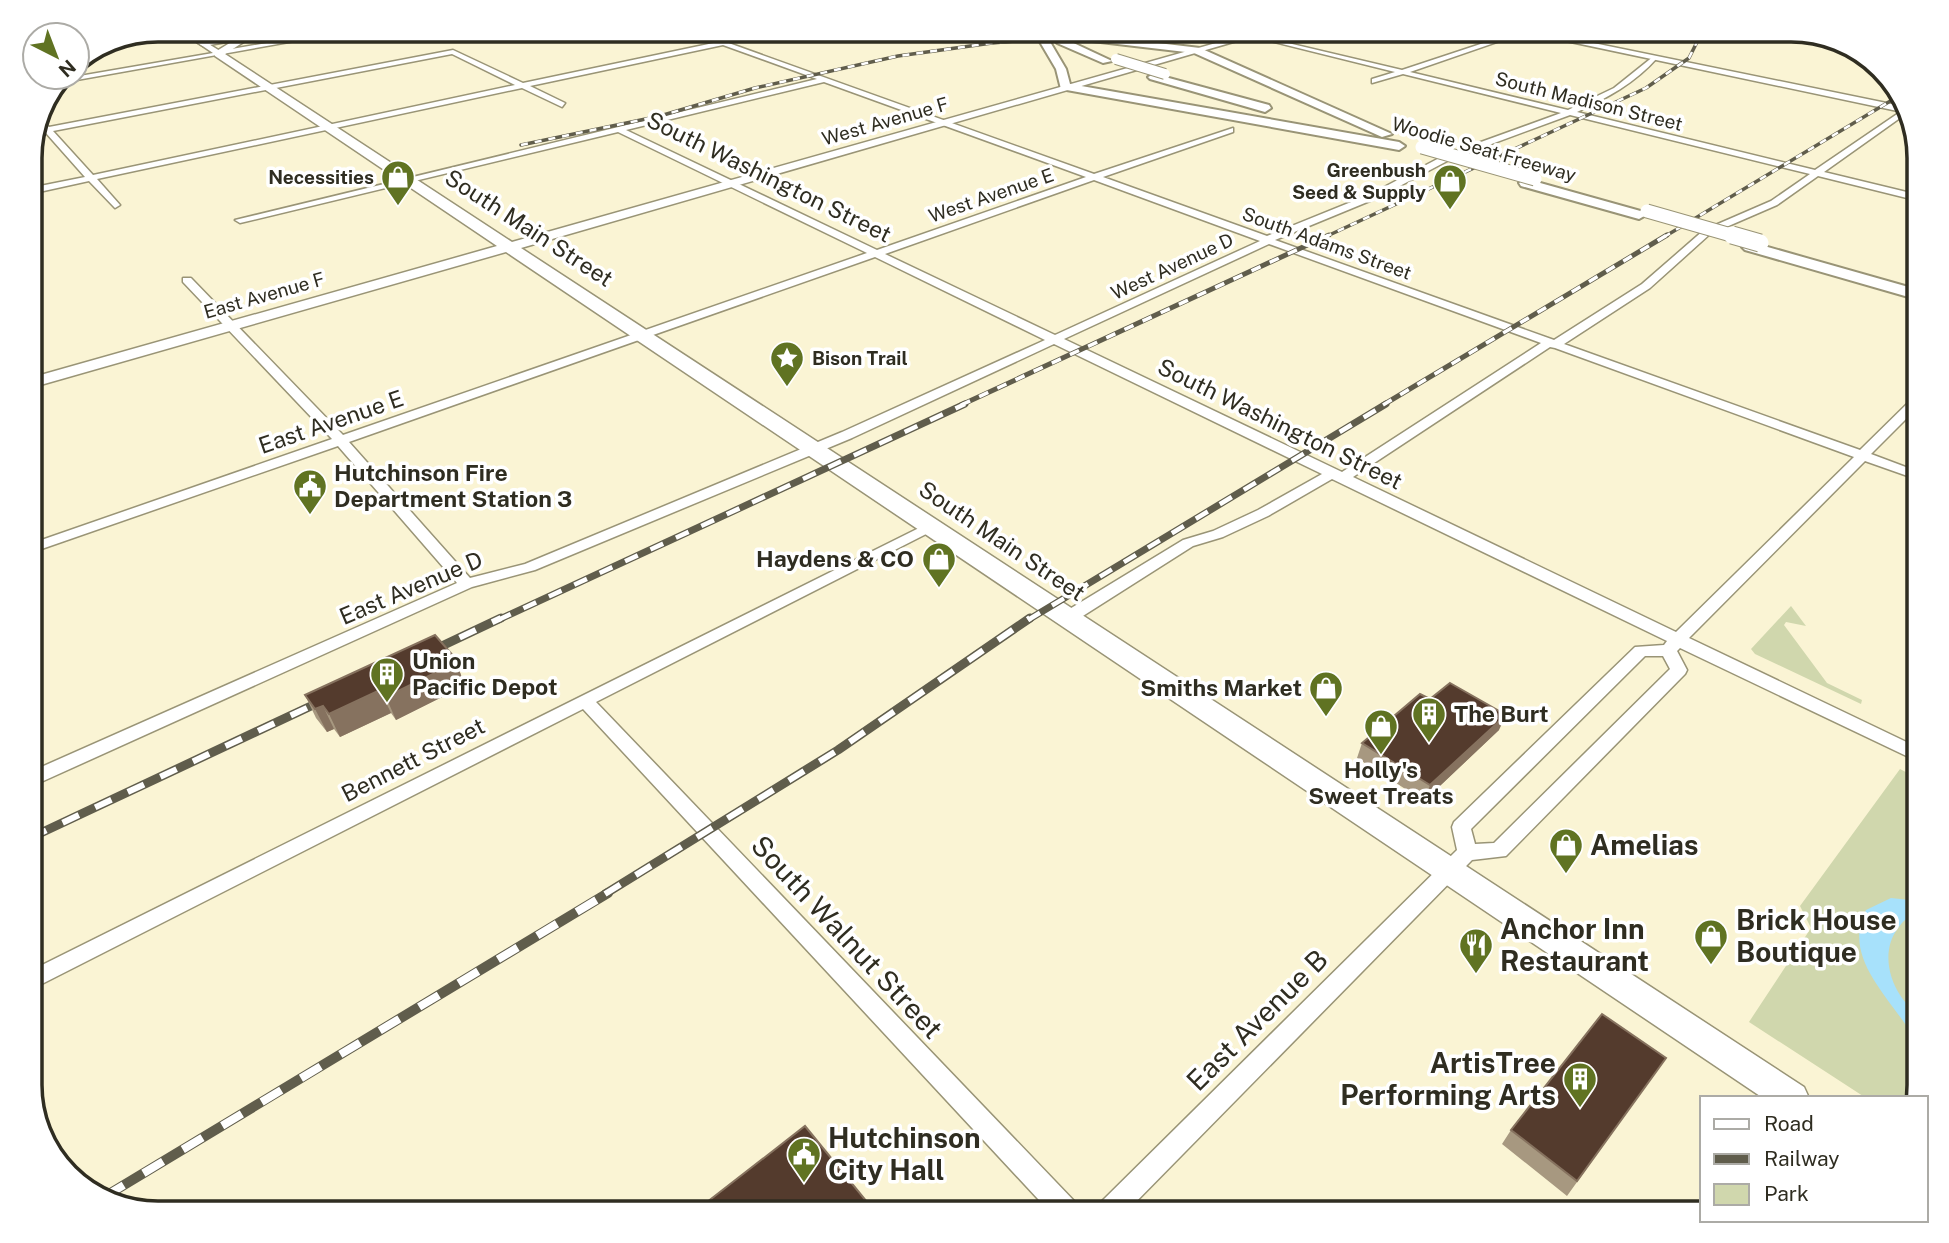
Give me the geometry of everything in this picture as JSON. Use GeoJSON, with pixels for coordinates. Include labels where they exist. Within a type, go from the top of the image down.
{"type":"FeatureCollection","features":[{"type":"Feature","properties":{"kind":"main road"},"geometry":{"type":"LineString","coordinates":[[1048,42],[1061,69],[1065,87],[1398,143]]}},
{"type":"Feature","properties":{"kind":"main road","name":"Woodie Seat Freeway"},"geometry":{"type":"LineString","coordinates":[[1064,42],[1159,75],[1755,245],[1907,291]]}},
{"type":"Feature","properties":{"kind":"main road"},"geometry":{"type":"LineString","coordinates":[[1127,42],[1196,50],[1398,143]]}},
{"type":"Feature","properties":{"kind":"main road","name":"Woodie Seat Freeway"},"geometry":{"type":"LineString","coordinates":[[1159,75],[1273,105]]}},
{"type":"Feature","properties":{"kind":"main road","name":"Woodie Seat Freeway"},"geometry":{"type":"LineString","coordinates":[[1310,116],[1398,143]]}},
{"type":"Feature","properties":{"kind":"main road","name":"Woodie Seat Freeway"},"geometry":{"type":"LineString","coordinates":[[1755,245],[1907,285]]}},
{"type":"Feature","properties":{"kind":"street","name":"South Main Street"},"geometry":{"type":"LineString","coordinates":[[201,42],[1789,1096]]}},
{"type":"Feature","properties":{"kind":"street"},"geometry":{"type":"LineString","coordinates":[[209,47],[225,42]]}},
{"type":"Feature","properties":{"kind":"street"},"geometry":{"type":"LineString","coordinates":[[91,73],[225,42]]}},
{"type":"Feature","properties":{"kind":"street"},"geometry":{"type":"LineString","coordinates":[[209,47],[256,42]]}},
{"type":"Feature","properties":{"kind":"street","name":"West Avenue F"},"geometry":{"type":"LineString","coordinates":[[509,246],[1226,42]]}},
{"type":"Feature","properties":{"kind":"street","name":"South Madison Street"},"geometry":{"type":"LineString","coordinates":[[1281,42],[1907,195]]}},
{"type":"Feature","properties":{"kind":"street"},"geometry":{"type":"LineString","coordinates":[[1375,81],[1489,42]]}},
{"type":"Feature","properties":{"kind":"street"},"geometry":{"type":"LineString","coordinates":[[1576,42],[1895,108]]}},
{"type":"Feature","properties":{"kind":"street","name":"South Adams Street"},"geometry":{"type":"LineString","coordinates":[[524,85],[723,43],[1907,472]]}},
{"type":"Feature","properties":{"kind":"street"},"geometry":{"type":"LineString","coordinates":[[46,127],[453,52],[562,105]]}},
{"type":"Feature","properties":{"kind":"street","name":"West Avenue D"},"geometry":{"type":"LineString","coordinates":[[813,448],[1267,240],[1392,187],[1455,154],[1500,140],[1625,85],[1643,72],[1654,58]]}},
{"type":"Feature","properties":{"kind":"street"},"geometry":{"type":"LineString","coordinates":[[240,220],[622,131],[824,80]]}},
{"type":"Feature","properties":{"kind":"street"},"geometry":{"type":"LineString","coordinates":[[42,188],[524,85]]}},
{"type":"Feature","properties":{"kind":"street"},"geometry":{"type":"LineString","coordinates":[[1069,617],[1188,542],[1218,534],[1336,477],[1646,286],[1707,232],[1774,203],[1898,115]]}},
{"type":"Feature","properties":{"kind":"street","name":"West Avenue E"},"geometry":{"type":"LineString","coordinates":[[645,336],[1230,130]]}},
{"type":"Feature","properties":{"kind":"street"},"geometry":{"type":"LineString","coordinates":[[46,131],[115,205]]}},
{"type":"Feature","properties":{"kind":"street","name":"South Washington Street"},"geometry":{"type":"LineString","coordinates":[[622,131],[1336,477],[1674,645],[1907,751]]}},
{"type":"Feature","properties":{"kind":"street","name":"East Avenue F"},"geometry":{"type":"LineString","coordinates":[[42,380],[509,246]]}},
{"type":"Feature","properties":{"kind":"street"},"geometry":{"type":"LineString","coordinates":[[187,279],[341,441],[467,584]]}},
{"type":"Feature","properties":{"kind":"street","name":"East Avenue E"},"geometry":{"type":"LineString","coordinates":[[42,545],[645,336]]}},
{"type":"Feature","properties":{"kind":"street"},"geometry":{"type":"LineString","coordinates":[[1674,645],[1679,670],[1499,851],[1467,852],[1461,827],[1640,651],[1674,645],[1907,411]]}},
{"type":"Feature","properties":{"kind":"street","name":"East Avenue D"},"geometry":{"type":"LineString","coordinates":[[42,775],[467,584],[530,567],[813,448]]}},
{"type":"Feature","properties":{"kind":"street","name":"Bennett Street"},"geometry":{"type":"LineString","coordinates":[[42,975],[931,526]]}},
{"type":"Feature","properties":{"kind":"street","name":"South Walnut Street"},"geometry":{"type":"LineString","coordinates":[[584,701],[1057,1201]]}},
{"type":"Feature","properties":{"kind":"street","name":"East Avenue B"},"geometry":{"type":"LineString","coordinates":[[1120,1201],[1467,852]]}},
{"type":"Feature","properties":{"kind":"green space"},"geometry":{"type":"Polygon","coordinates":[[[1791,606],[1806,626],[1786,622],[1784,625],[1827,683],[1862,700],[1861,704],[1755,654],[1751,649],[1791,606]]]}},
{"type":"Feature","properties":{"kind":"green space"},"geometry":{"type":"Polygon","coordinates":[[[1900,769],[1907,773],[1906,1096],[1863,1096],[1749,1022],[1811,928],[1800,906],[1900,769]]]}},
{"type":"Feature","properties":{"kind":"water"},"geometry":{"type":"Polygon","coordinates":[[[1891,898],[1907,900],[1907,918],[1893,936],[1888,961],[1892,979],[1907,1004],[1907,1028],[1866,965],[1860,947],[1860,929],[1866,910],[1891,898]]]}},
{"type":"Feature","properties":{"kind":"building"},"geometry":{"type":"Polygon","coordinates":[[[435,635],[455,658],[434,668],[437,672],[386,697],[380,690],[329,714],[323,706],[315,709],[305,695],[435,635]]]}},
{"type":"Feature","properties":{"kind":"building","name":"The Burt"},"geometry":{"type":"Polygon","coordinates":[[[1450,683],[1506,715],[1430,785],[1362,743],[1420,694],[1430,699],[1450,683]]]}},
{"type":"Feature","properties":{"kind":"building","name":"ArtisTree Performing Arts"},"geometry":{"type":"Polygon","coordinates":[[[1602,1014],[1666,1058],[1577,1181],[1511,1130],[1602,1014]]]}},
{"type":"Feature","properties":{"kind":"building"},"geometry":{"type":"Polygon","coordinates":[[[805,1126],[866,1201],[708,1201],[805,1126]]]}},
{"type":"Feature","properties":{"kind":"railway"},"geometry":{"type":"LineString","coordinates":[[521,145],[660,116],[755,88],[898,56],[1004,42]]}},
{"type":"Feature","properties":{"kind":"railway"},"geometry":{"type":"LineString","coordinates":[[1325,237],[1646,88],[1689,58],[1697,42]]}},
{"type":"Feature","properties":{"kind":"railway"},"geometry":{"type":"LineString","coordinates":[[1664,237],[1891,100]]}},
{"type":"Feature","properties":{"kind":"railway"},"geometry":{"type":"LineString","coordinates":[[961,405],[1329,235]]}},
{"type":"Feature","properties":{"kind":"railway"},"geometry":{"type":"LineString","coordinates":[[1383,405],[1667,235]]}},
{"type":"Feature","properties":{"kind":"railway"},"geometry":{"type":"LineString","coordinates":[[498,620],[965,404]]}},
{"type":"Feature","properties":{"kind":"railway"},"geometry":{"type":"LineString","coordinates":[[1028,620],[1386,404]]}},
{"type":"Feature","properties":{"kind":"railway"},"geometry":{"type":"LineString","coordinates":[[427,653],[501,618]]}},
{"type":"Feature","properties":{"kind":"railway"},"geometry":{"type":"LineString","coordinates":[[605,894],[838,750],[1030,618]]}},
{"type":"Feature","properties":{"kind":"railway"},"geometry":{"type":"LineString","coordinates":[[42,832],[328,698]]}},
{"type":"Feature","properties":{"kind":"railway"},"geometry":{"type":"LineString","coordinates":[[113,1192],[608,893]]}},
{"type":"Feature","properties":{"kind":"place","name":"Necessities"},"geometry":{"type":"Point","coordinates":[398,207]}},
{"type":"Feature","properties":{"kind":"place","name":"Greenbush Seed & Supply"},"geometry":{"type":"Point","coordinates":[1450,211]}},
{"type":"Feature","properties":{"kind":"place","name":"Bison Trail"},"geometry":{"type":"Point","coordinates":[787,388]}},
{"type":"Feature","properties":{"kind":"place","name":"Hutchinson Fire Department Station 3"},"geometry":{"type":"Point","coordinates":[310,516]}},
{"type":"Feature","properties":{"kind":"place","name":"Haydens & CO"},"geometry":{"type":"Point","coordinates":[939,589]}},
{"type":"Feature","properties":{"kind":"place","name":"Union Pacific Depot"},"geometry":{"type":"Point","coordinates":[387,704]}},
{"type":"Feature","properties":{"kind":"place","name":"Smiths Market"},"geometry":{"type":"Point","coordinates":[1326,718]}},
{"type":"Feature","properties":{"kind":"place","name":"The Burt"},"geometry":{"type":"Point","coordinates":[1429,744]}},
{"type":"Feature","properties":{"kind":"place","name":"Holly's Sweet Treats"},"geometry":{"type":"Point","coordinates":[1381,756]}},
{"type":"Feature","properties":{"kind":"place","name":"Amelias"},"geometry":{"type":"Point","coordinates":[1566,875]}},
{"type":"Feature","properties":{"kind":"place","name":"Brick House Boutique"},"geometry":{"type":"Point","coordinates":[1711,966]}},
{"type":"Feature","properties":{"kind":"place","name":"Anchor Inn Restaurant"},"geometry":{"type":"Point","coordinates":[1476,975]}},
{"type":"Feature","properties":{"kind":"place","name":"ArtisTree Performing Arts"},"geometry":{"type":"Point","coordinates":[1580,1109]}},
{"type":"Feature","properties":{"kind":"place","name":"Hutchinson City Hall"},"geometry":{"type":"Point","coordinates":[804,1184]}}]}
